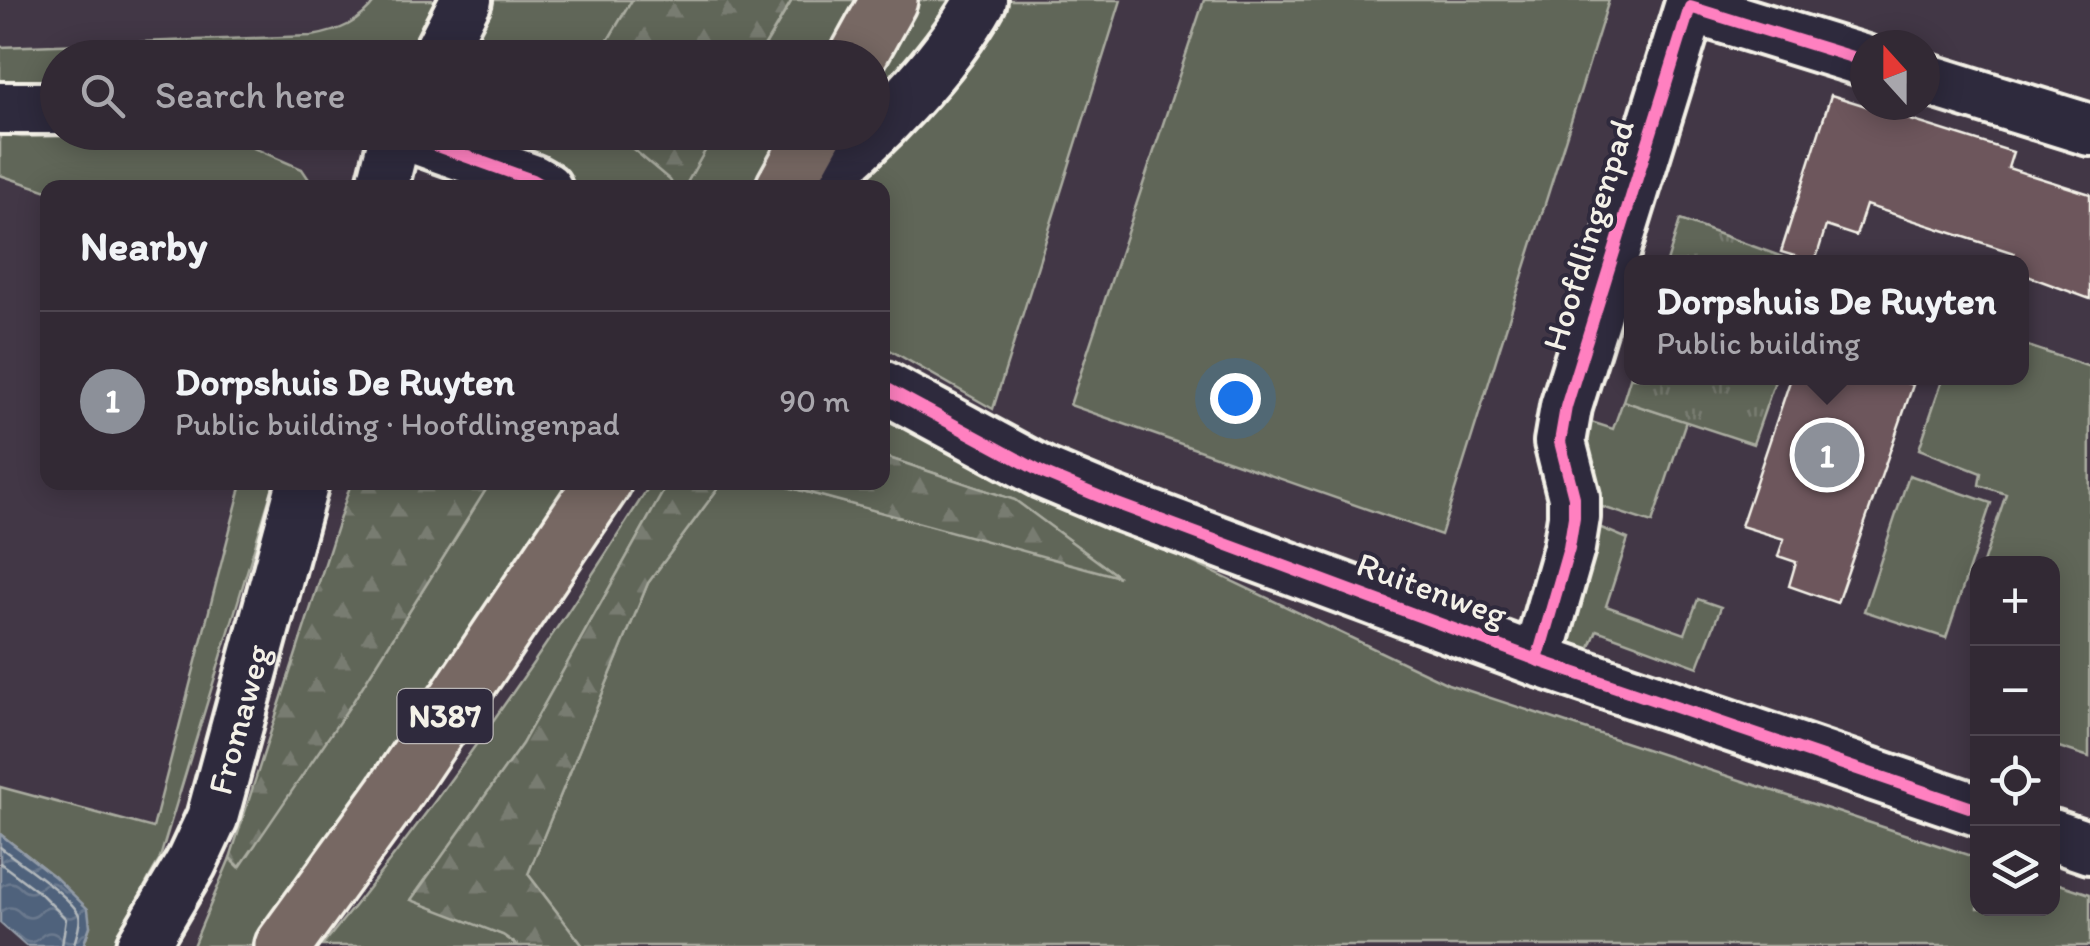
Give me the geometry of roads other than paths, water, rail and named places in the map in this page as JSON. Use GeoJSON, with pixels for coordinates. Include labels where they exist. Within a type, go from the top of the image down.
{"type":"FeatureCollection","features":[{"type":"Feature","properties":{"kind":"highway"},"geometry":{"type":"LineString","coordinates":[[867,40],[889,0]]}},
{"type":"Feature","properties":{"kind":"highway"},"geometry":{"type":"LineString","coordinates":[[788,180],[805,150]]}},
{"type":"Feature","properties":{"kind":"highway","name":"N387"},"geometry":{"type":"LineString","coordinates":[[284,946],[392,796],[598,490]]}},
{"type":"Feature","properties":{"kind":"street"},"geometry":{"type":"LineString","coordinates":[[445,40],[466,0]]}},
{"type":"Feature","properties":{"kind":"street"},"geometry":{"type":"LineString","coordinates":[[890,114],[963,33],[982,0]]}},
{"type":"Feature","properties":{"kind":"street","name":"Hoofdlingenpad"},"geometry":{"type":"LineString","coordinates":[[1537,660],[1569,548],[1574,516],[1574,497],[1560,442],[1566,408],[1690,7],[1850,55]]}},
{"type":"Feature","properties":{"kind":"street"},"geometry":{"type":"LineString","coordinates":[[1940,84],[2090,130]]}},
{"type":"Feature","properties":{"kind":"street"},"geometry":{"type":"LineString","coordinates":[[0,108],[40,108]]}},
{"type":"Feature","properties":{"kind":"street"},"geometry":{"type":"LineString","coordinates":[[384,180],[392,150]]}},
{"type":"Feature","properties":{"kind":"street"},"geometry":{"type":"LineString","coordinates":[[448,150],[532,180]]}},
{"type":"Feature","properties":{"kind":"street"},"geometry":{"type":"LineString","coordinates":[[822,180],[857,150]]}},
{"type":"Feature","properties":{"kind":"street","name":"Ruitenweg"},"geometry":{"type":"LineString","coordinates":[[890,390],[1043,473],[1537,660],[1970,807]]}},
{"type":"Feature","properties":{"kind":"street","name":"Fromaweg"},"geometry":{"type":"LineString","coordinates":[[142,946],[212,818],[302,490]]}},
{"type":"Feature","properties":{"kind":"street"},"geometry":{"type":"LineString","coordinates":[[2060,838],[2090,848]]}},
{"type":"Feature","properties":{"kind":"water"},"geometry":{"type":"Polygon","coordinates":[[[0,834],[88,909],[90,926],[83,946],[26,946],[0,923],[0,834]]]}},
{"type":"Feature","properties":{"kind":"place","name":"Dorpshuis De Ruyten"},"geometry":{"type":"Point","coordinates":[1827,455]}}]}
